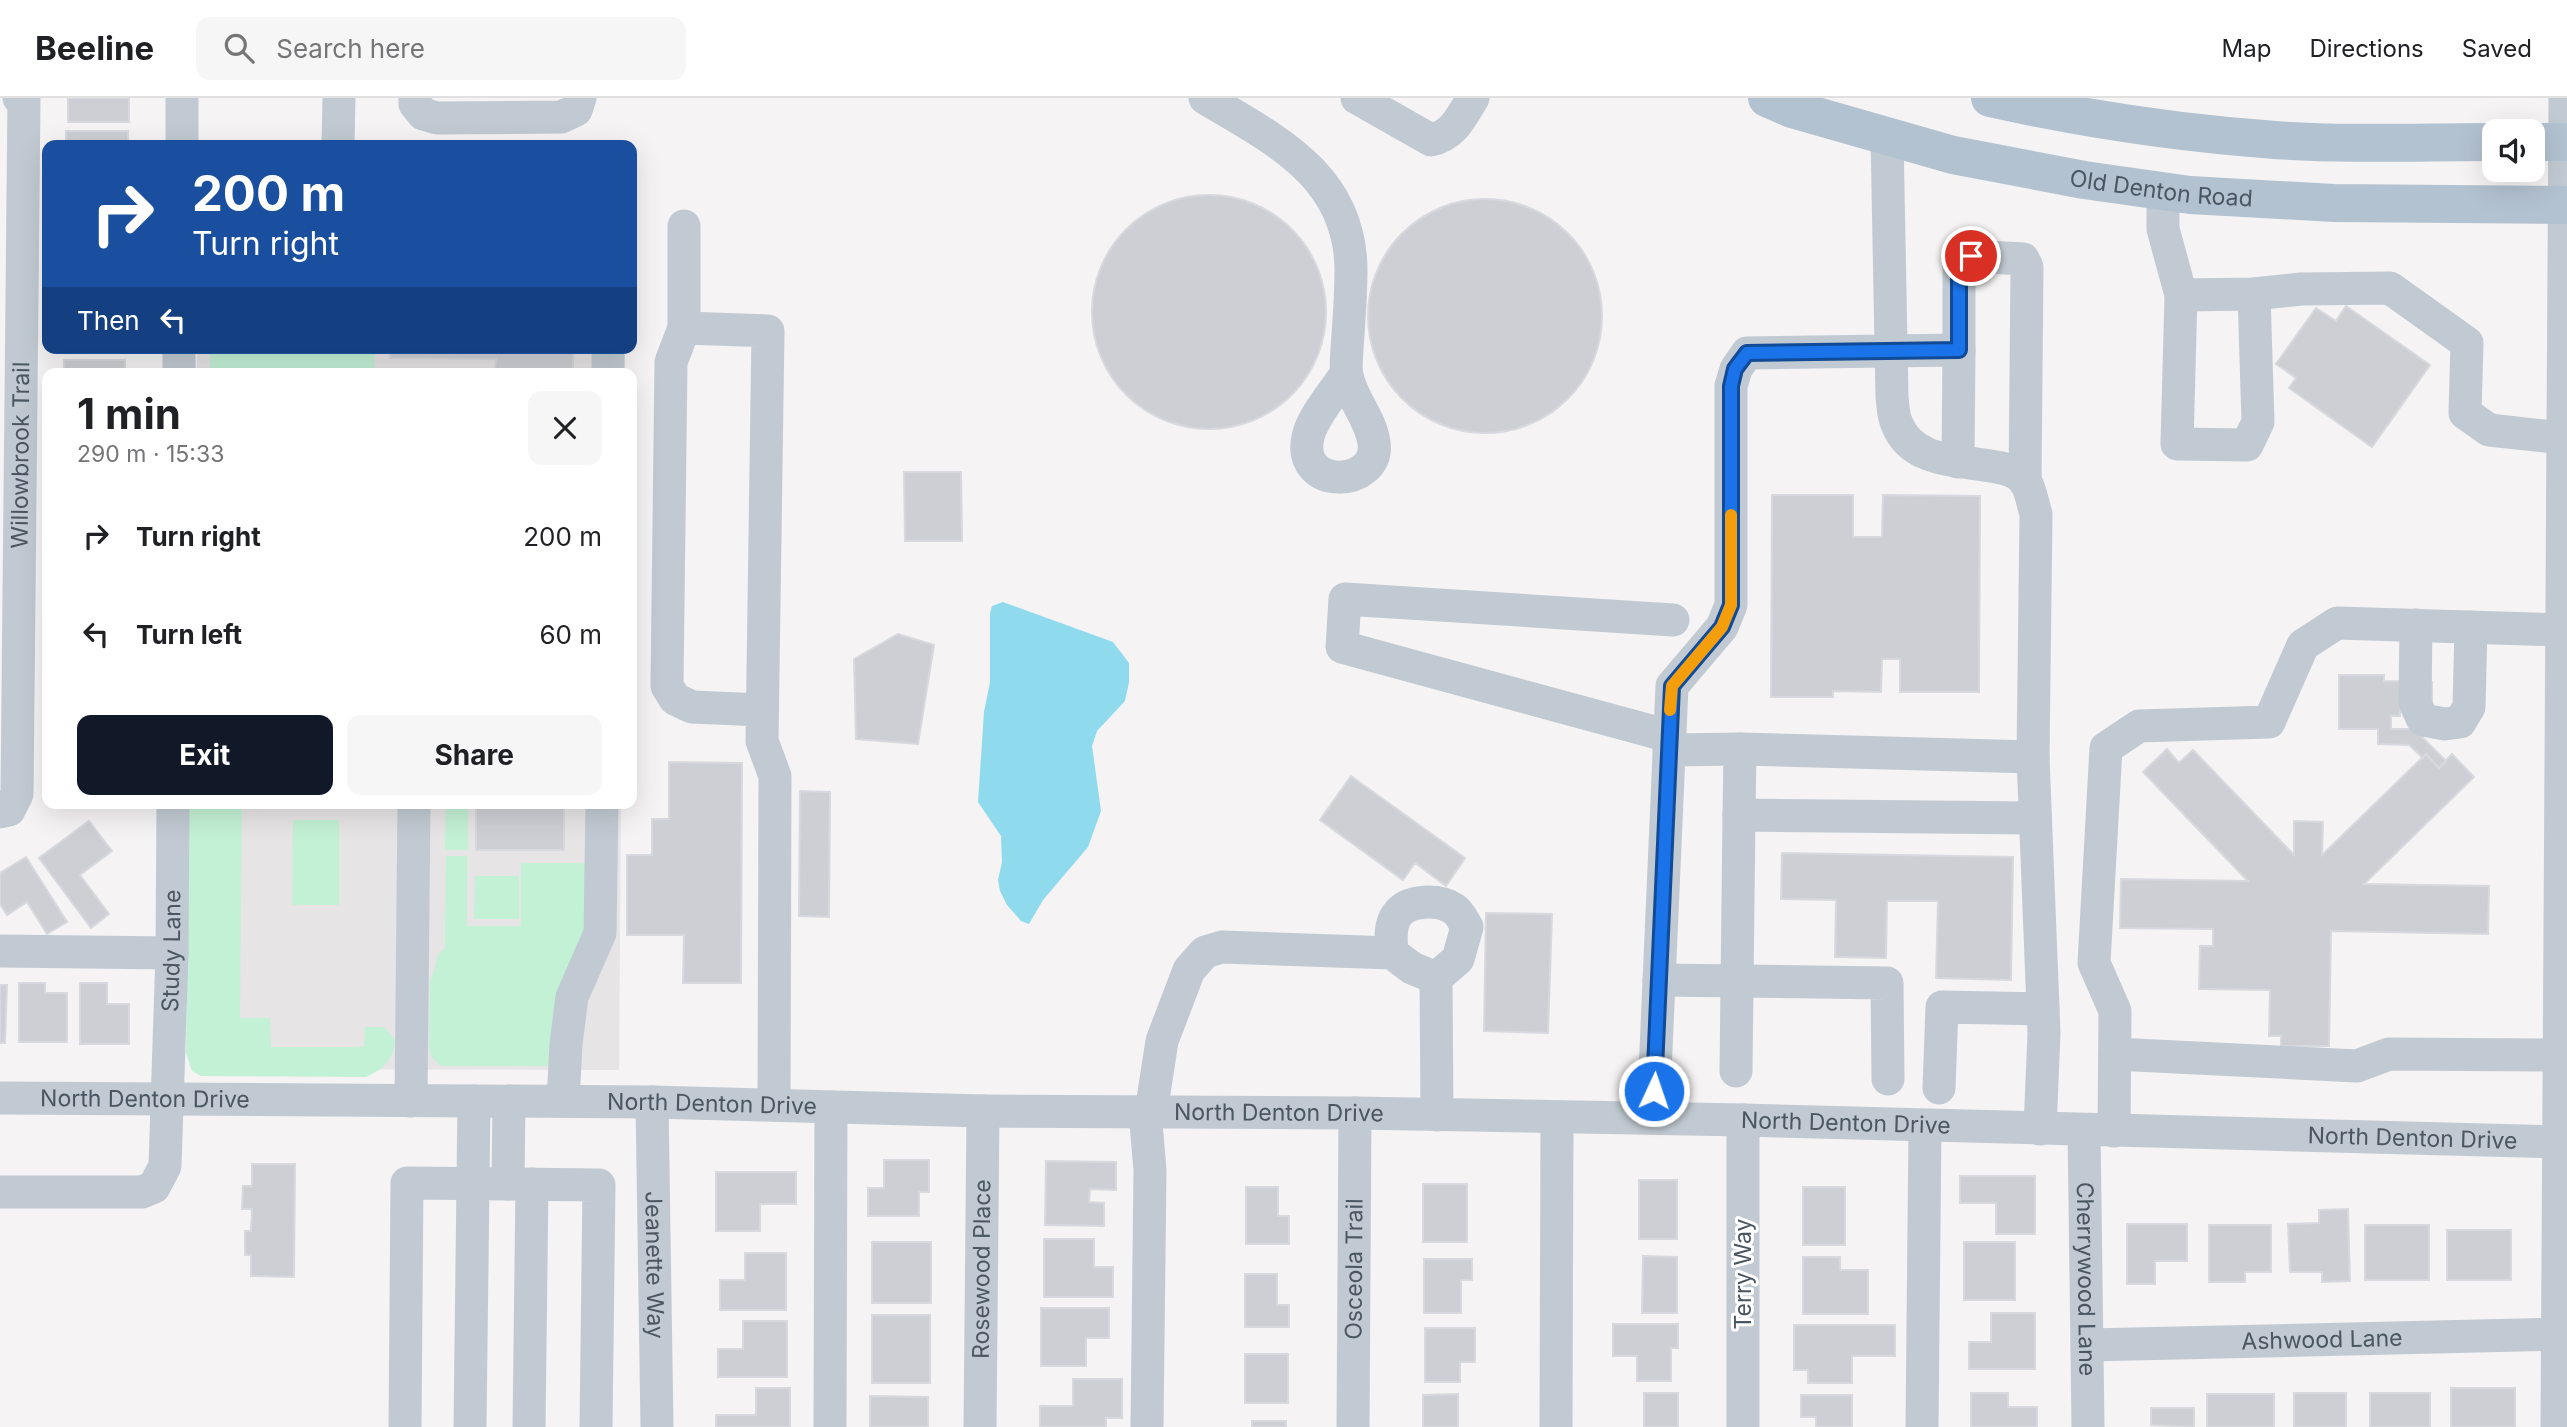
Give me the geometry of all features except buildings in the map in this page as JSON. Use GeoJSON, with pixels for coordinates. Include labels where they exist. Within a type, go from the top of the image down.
{"type":"FeatureCollection","features":[{"type":"Feature","properties":{"kind":"main road","name":"Old Denton Road"},"geometry":{"type":"LineString","coordinates":[[1767,98],[1792,108],[1952,155],[2084,180],[2190,195],[2334,203],[2566,205]]}},
{"type":"Feature","properties":{"kind":"main road"},"geometry":{"type":"LineString","coordinates":[[1990,98],[2046,111],[2147,128],[2276,140],[2482,142]]}},
{"type":"Feature","properties":{"kind":"street","name":"Willowbrook Trail"},"geometry":{"type":"LineString","coordinates":[[4,811],[17,794],[10,665],[11,250],[22,98]]}},
{"type":"Feature","properties":{"kind":"street"},"geometry":{"type":"LineString","coordinates":[[181,140],[182,98]]}},
{"type":"Feature","properties":{"kind":"street"},"geometry":{"type":"LineString","coordinates":[[338,98],[338,140]]}},
{"type":"Feature","properties":{"kind":"street"},"geometry":{"type":"LineString","coordinates":[[415,98],[415,104],[423,114],[437,118],[561,117],[576,110],[580,98]]}},
{"type":"Feature","properties":{"kind":"street"},"geometry":{"type":"LineString","coordinates":[[1205,98],[1277,142],[1313,171],[1337,206],[1348,235],[1351,268],[1346,374]]}},
{"type":"Feature","properties":{"kind":"street"},"geometry":{"type":"LineString","coordinates":[[1357,98],[1431,140],[1444,137],[1473,98]]}},
{"type":"Feature","properties":{"kind":"street"},"geometry":{"type":"LineString","coordinates":[[2557,1427],[2562,1334],[2559,1142],[2566,205],[2555,142],[2565,98]]}},
{"type":"Feature","properties":{"kind":"street"},"geometry":{"type":"LineString","coordinates":[[1887,136],[1892,397],[1897,424],[1910,443],[1926,454],[2010,470],[2025,482]]}},
{"type":"Feature","properties":{"kind":"street"},"geometry":{"type":"LineString","coordinates":[[2162,191],[2163,229],[2181,295],[2177,444],[2247,445],[2258,422],[2255,294]]}},
{"type":"Feature","properties":{"kind":"street"},"geometry":{"type":"LineString","coordinates":[[684,226],[684,328],[671,362],[667,686],[675,699],[692,707],[762,710]]}},
{"type":"Feature","properties":{"kind":"street"},"geometry":{"type":"LineString","coordinates":[[1958,462],[1959,268],[1964,260],[1971,256],[2022,259],[2027,267],[2025,482],[2036,514],[2033,757],[2043,1009],[2039,1129]]}},
{"type":"Feature","properties":{"kind":"street"},"geometry":{"type":"LineString","coordinates":[[2181,295],[2390,288],[2467,343],[2465,413],[2489,430],[2563,438]]}},
{"type":"Feature","properties":{"kind":"street"},"geometry":{"type":"LineString","coordinates":[[684,328],[768,331],[762,741],[775,776],[774,1105]]}},
{"type":"Feature","properties":{"kind":"street"},"geometry":{"type":"LineString","coordinates":[[1653,1118],[1672,686],[1722,627],[1731,605],[1731,386],[1735,369],[1747,353],[1959,350]]}},
{"type":"Feature","properties":{"kind":"street"},"geometry":{"type":"LineString","coordinates":[[1673,620],[1345,599],[1342,647],[1669,743],[1740,750],[2033,757]]}},
{"type":"Feature","properties":{"kind":"street","name":"Cherrywood Lane"},"geometry":{"type":"LineString","coordinates":[[2088,1427],[2088,1345],[2099,1131],[2115,1054],[2115,1011],[2094,963],[2106,748],[2139,726],[2269,722],[2303,645],[2337,623],[2416,625]]}},
{"type":"Feature","properties":{"kind":"street"},"geometry":{"type":"LineString","coordinates":[[2471,627],[2469,706],[2460,722],[2445,724],[2423,720],[2415,703],[2416,625],[2562,630]]}},
{"type":"Feature","properties":{"kind":"street"},"geometry":{"type":"LineString","coordinates":[[1736,1071],[1740,750]]}},
{"type":"Feature","properties":{"kind":"street","name":"Study Lane"},"geometry":{"type":"LineString","coordinates":[[0,1192],[142,1192],[154,1187],[165,1166],[165,1098],[172,953],[173,809]]}},
{"type":"Feature","properties":{"kind":"street"},"geometry":{"type":"LineString","coordinates":[[411,1101],[414,809]]}},
{"type":"Feature","properties":{"kind":"street"},"geometry":{"type":"LineString","coordinates":[[563,1101],[572,997],[600,933],[602,809]]}},
{"type":"Feature","properties":{"kind":"street"},"geometry":{"type":"LineString","coordinates":[[1739,815],[2035,818]]}},
{"type":"Feature","properties":{"kind":"street"},"geometry":{"type":"LineString","coordinates":[[1392,953],[1390,936],[1397,914],[1410,905],[1434,901],[1456,910],[1467,927],[1458,959],[1437,978],[1437,1115]]}},
{"type":"Feature","properties":{"kind":"street"},"geometry":{"type":"LineString","coordinates":[[1147,1427],[1150,1170],[1148,1112],[1162,1041],[1189,970],[1205,952],[1222,947],[1392,953],[1412,968],[1437,978]]}},
{"type":"Feature","properties":{"kind":"street"},"geometry":{"type":"LineString","coordinates":[[0,951],[172,953]]}},
{"type":"Feature","properties":{"kind":"street"},"geometry":{"type":"LineString","coordinates":[[1659,980],[1887,983],[1888,1079]]}},
{"type":"Feature","properties":{"kind":"street"},"geometry":{"type":"LineString","coordinates":[[1939,1088],[1942,1007],[2043,1009]]}},
{"type":"Feature","properties":{"kind":"street"},"geometry":{"type":"LineString","coordinates":[[2115,1054],[2357,1066],[2389,1054],[2560,1055]]}},
{"type":"Feature","properties":{"kind":"street","name":"North Denton Drive"},"geometry":{"type":"LineString","coordinates":[[0,1098],[652,1102],[983,1111],[1653,1118],[2559,1142]]}},
{"type":"Feature","properties":{"kind":"street"},"geometry":{"type":"LineString","coordinates":[[470,1427],[474,1101]]}},
{"type":"Feature","properties":{"kind":"street"},"geometry":{"type":"LineString","coordinates":[[509,1101],[520,1184],[530,1427]]}},
{"type":"Feature","properties":{"kind":"street","name":"Jeanette Way"},"geometry":{"type":"LineString","coordinates":[[652,1102],[657,1427]]}},
{"type":"Feature","properties":{"kind":"street"},"geometry":{"type":"LineString","coordinates":[[830,1427],[831,1107]]}},
{"type":"Feature","properties":{"kind":"street","name":"Rosewood Place"},"geometry":{"type":"LineString","coordinates":[[980,1427],[983,1111]]}},
{"type":"Feature","properties":{"kind":"street","name":"Osceola Trail"},"geometry":{"type":"LineString","coordinates":[[1353,1427],[1355,1113]]}},
{"type":"Feature","properties":{"kind":"street"},"geometry":{"type":"LineString","coordinates":[[1556,1427],[1557,1117]]}},
{"type":"Feature","properties":{"kind":"street","name":"Terry Way"},"geometry":{"type":"LineString","coordinates":[[1742,1120],[1743,1427]]}},
{"type":"Feature","properties":{"kind":"street"},"geometry":{"type":"LineString","coordinates":[[1922,1427],[1925,1126]]}},
{"type":"Feature","properties":{"kind":"street"},"geometry":{"type":"LineString","coordinates":[[405,1427],[407,1183],[599,1185],[596,1427]]}},
{"type":"Feature","properties":{"kind":"street","name":"Ashwood Lane"},"geometry":{"type":"LineString","coordinates":[[2088,1345],[2562,1334]]}},
{"type":"Feature","properties":{"kind":"shaded area"},"geometry":{"type":"Polygon","coordinates":[[[197,354],[625,354],[625,368],[197,368],[197,354]]]}},
{"type":"Feature","properties":{"kind":"shaded area"},"geometry":{"type":"Polygon","coordinates":[[[193,809],[621,809],[619,1070],[191,1069],[193,809]]]}},
{"type":"Feature","properties":{"kind":"green space"},"geometry":{"type":"Polygon","coordinates":[[[210,354],[375,354],[374,368],[210,368],[210,354]]]}},
{"type":"Feature","properties":{"kind":"green space"},"geometry":{"type":"Polygon","coordinates":[[[189,809],[242,809],[240,1018],[270,1018],[271,1047],[364,1047],[365,1027],[384,1027],[395,1040],[394,1047],[386,1063],[366,1077],[201,1076],[192,1071],[186,1053],[189,809]]]}},
{"type":"Feature","properties":{"kind":"green space"},"geometry":{"type":"Polygon","coordinates":[[[446,809],[468,809],[468,850],[445,850],[446,809]]]}},
{"type":"Feature","properties":{"kind":"green space"},"geometry":{"type":"Polygon","coordinates":[[[293,820],[339,820],[339,905],[292,905],[293,820]]]}},
{"type":"Feature","properties":{"kind":"green space"},"geometry":{"type":"Polygon","coordinates":[[[446,856],[467,856],[467,926],[521,926],[521,863],[589,863],[587,920],[555,1048],[547,1066],[441,1066],[432,1058],[429,1048],[430,981],[438,954],[445,948],[446,856]]]}},
{"type":"Feature","properties":{"kind":"green space"},"geometry":{"type":"Polygon","coordinates":[[[475,876],[519,876],[519,919],[474,919],[475,876]]]}},
{"type":"Feature","properties":{"kind":"water"},"geometry":{"type":"Polygon","coordinates":[[[1003,602],[1113,642],[1129,663],[1125,701],[1097,731],[1092,746],[1101,811],[1088,847],[1043,900],[1029,924],[1021,921],[1007,905],[1000,891],[998,880],[1002,862],[1001,836],[978,802],[984,712],[990,682],[990,613],[992,606],[1003,602]]]}},
{"type":"Feature","properties":{"kind":"slow traffic"},"geometry":{"type":"LineString","coordinates":[[1670,710],[1672,686],[1722,627],[1731,605],[1731,515]]}},
{"type":"Feature","properties":{"kind":"route"},"geometry":{"type":"LineString","coordinates":[[1654,1091],[1672,686],[1722,627],[1731,605],[1731,386],[1735,369],[1747,353],[1959,350],[1959,268],[1964,260],[1971,256]]}}]}
